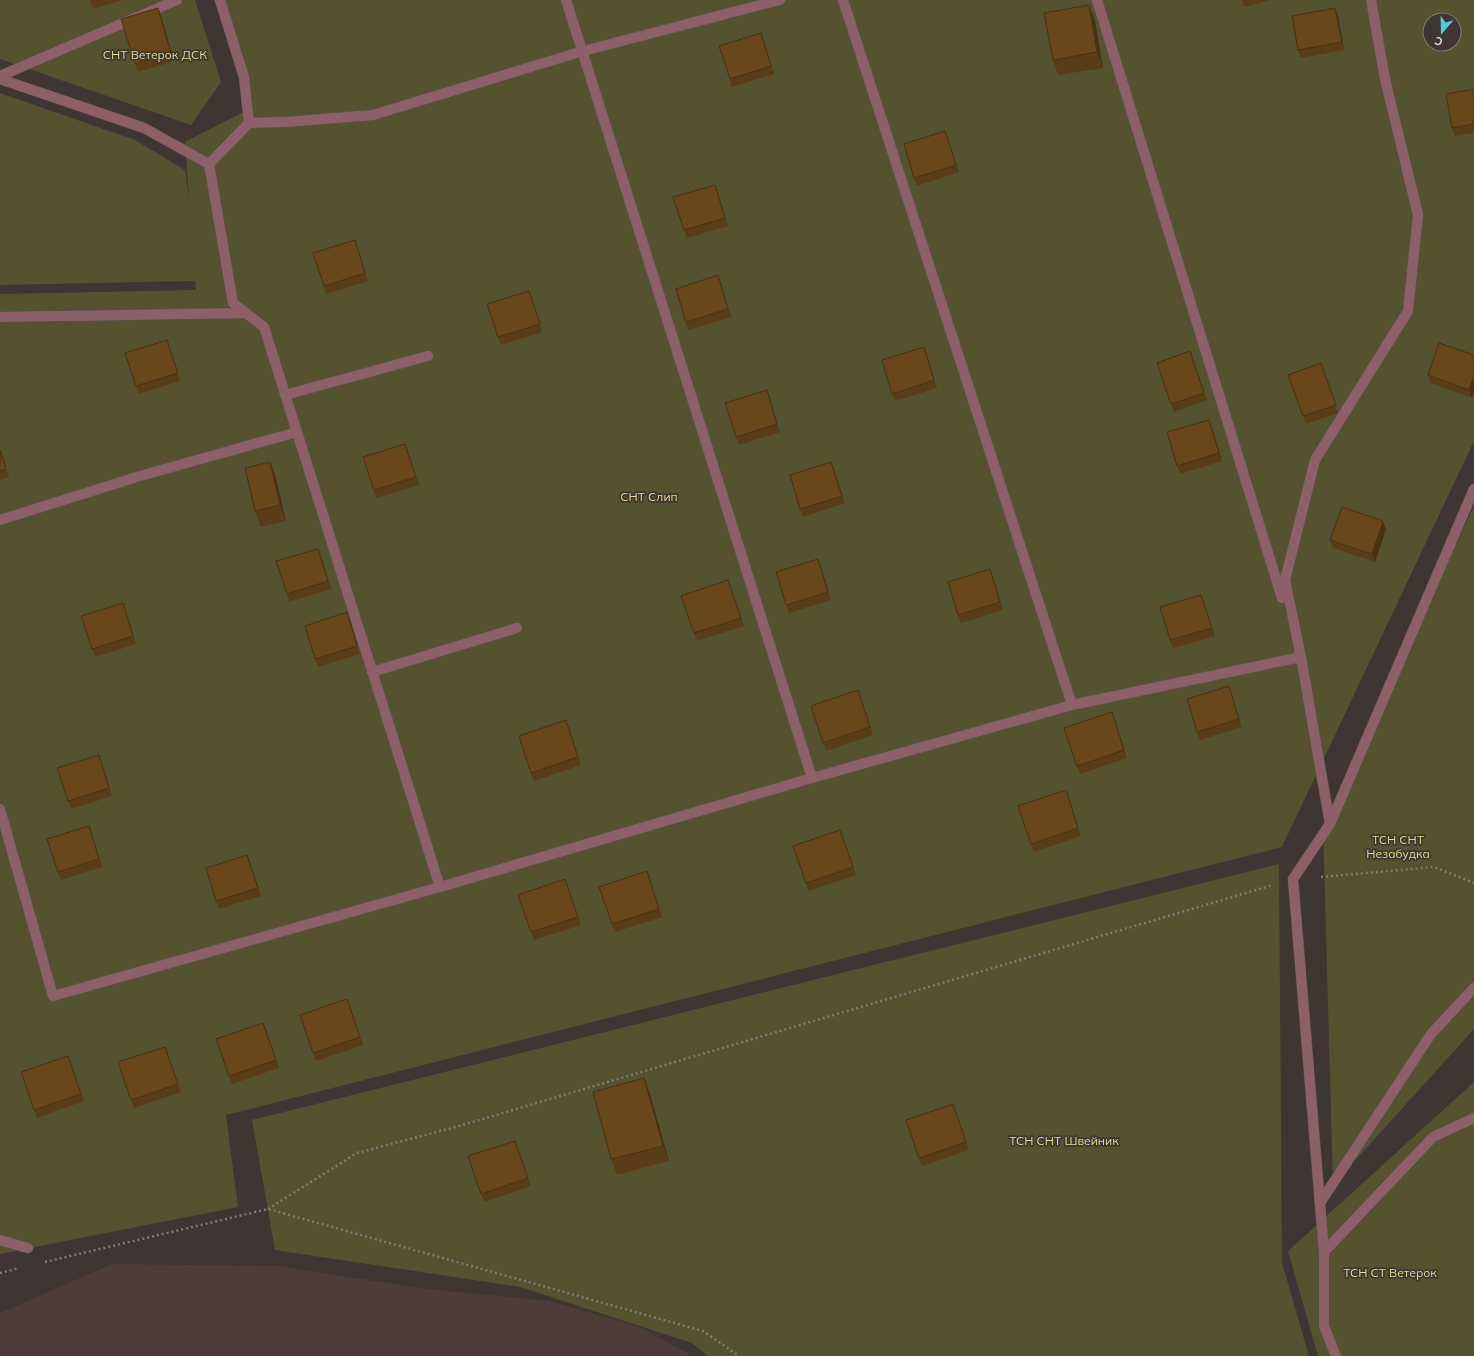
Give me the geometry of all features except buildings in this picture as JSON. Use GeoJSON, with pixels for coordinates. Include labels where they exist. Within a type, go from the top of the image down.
{"type":"FeatureCollection","features":[{"type":"Feature","properties":{"kind":"street"},"geometry":{"type":"LineString","coordinates":[[0,76],[177,0]]}},
{"type":"Feature","properties":{"kind":"street"},"geometry":{"type":"LineString","coordinates":[[220,0],[244,77],[249,123]]}},
{"type":"Feature","properties":{"kind":"street"},"geometry":{"type":"LineString","coordinates":[[566,0],[812,778]]}},
{"type":"Feature","properties":{"kind":"street"},"geometry":{"type":"LineString","coordinates":[[209,164],[249,123],[286,122],[373,115],[583,51],[780,0]]}},
{"type":"Feature","properties":{"kind":"street"},"geometry":{"type":"LineString","coordinates":[[843,0],[1072,705]]}},
{"type":"Feature","properties":{"kind":"street"},"geometry":{"type":"LineString","coordinates":[[1097,0],[1301,657]]}},
{"type":"Feature","properties":{"kind":"street"},"geometry":{"type":"LineString","coordinates":[[1330,824],[1301,657],[1285,580],[1315,460],[1408,311],[1418,215],[1385,79],[1372,0]]}},
{"type":"Feature","properties":{"kind":"street"},"geometry":{"type":"LineString","coordinates":[[0,79],[144,128],[209,164]]}},
{"type":"Feature","properties":{"kind":"street"},"geometry":{"type":"LineString","coordinates":[[209,164],[233,303],[264,327],[440,886]]}},
{"type":"Feature","properties":{"kind":"street"},"geometry":{"type":"LineString","coordinates":[[0,317],[246,313]]}},
{"type":"Feature","properties":{"kind":"street"},"geometry":{"type":"LineString","coordinates":[[285,395],[428,356]]}},
{"type":"Feature","properties":{"kind":"street"},"geometry":{"type":"LineString","coordinates":[[0,520],[140,476],[297,432]]}},
{"type":"Feature","properties":{"kind":"street"},"geometry":{"type":"LineString","coordinates":[[1336,1356],[1324,1326],[1324,1252],[1293,879],[1330,824],[1474,489]]}},
{"type":"Feature","properties":{"kind":"street"},"geometry":{"type":"LineString","coordinates":[[372,672],[517,628]]}},
{"type":"Feature","properties":{"kind":"street"},"geometry":{"type":"LineString","coordinates":[[0,809],[53,996],[812,778],[1072,705],[1301,657]]}},
{"type":"Feature","properties":{"kind":"street"},"geometry":{"type":"LineString","coordinates":[[1320,1203],[1431,1034],[1474,988]]}},
{"type":"Feature","properties":{"kind":"street"},"geometry":{"type":"LineString","coordinates":[[1324,1252],[1433,1137],[1474,1118]]}},
{"type":"Feature","properties":{"kind":"street"},"geometry":{"type":"LineString","coordinates":[[0,1240],[28,1248]]}},
{"type":"Feature","properties":{"kind":"path"},"geometry":{"type":"LineString","coordinates":[[38,1263],[268,1209],[357,1153],[459,1126],[1293,879],[1434,867],[1474,883]]}},
{"type":"Feature","properties":{"kind":"path"},"geometry":{"type":"LineString","coordinates":[[268,1209],[703,1331],[739,1356]]}},
{"type":"Feature","properties":{"kind":"path"},"geometry":{"type":"LineString","coordinates":[[0,1273],[23,1267]]}},
{"type":"Feature","properties":{"kind":"shaded area"},"geometry":{"type":"Polygon","coordinates":[[[112,1264],[278,1266],[427,1289],[550,1301],[639,1327],[693,1356],[0,1356],[0,1313],[112,1264]]]}},
{"type":"Feature","properties":{"kind":"green space","name":"СНТ Ветерок ДСК"},"geometry":{"type":"Polygon","coordinates":[[[0,0],[195,0],[221,82],[191,125],[0,59],[0,0]]]}},
{"type":"Feature","properties":{"kind":"green space","name":"СНТ Слип"},"geometry":{"type":"Polygon","coordinates":[[[220,0],[1474,0],[1474,441],[1282,847],[226,1115],[238,1207],[0,1254],[0,294],[196,290],[195,281],[0,285],[0,93],[135,140],[185,170],[189,198],[185,142],[253,107],[220,0]]]}},
{"type":"Feature","properties":{"kind":"green space","name":"ТСН СНТ Незабудка"},"geometry":{"type":"Polygon","coordinates":[[[1474,506],[1474,1029],[1333,1185],[1323,824],[1474,506]]]}},
{"type":"Feature","properties":{"kind":"green space","name":"ТСН СНТ Швейник"},"geometry":{"type":"Polygon","coordinates":[[[1279,864],[1282,1263],[1309,1356],[708,1356],[692,1343],[520,1287],[275,1250],[252,1120],[1279,864]]]}},
{"type":"Feature","properties":{"kind":"green space","name":"ТСН СТ Ветерок"},"geometry":{"type":"Polygon","coordinates":[[[1474,1082],[1474,1356],[1318,1356],[1288,1251],[1474,1082]]]}}]}
